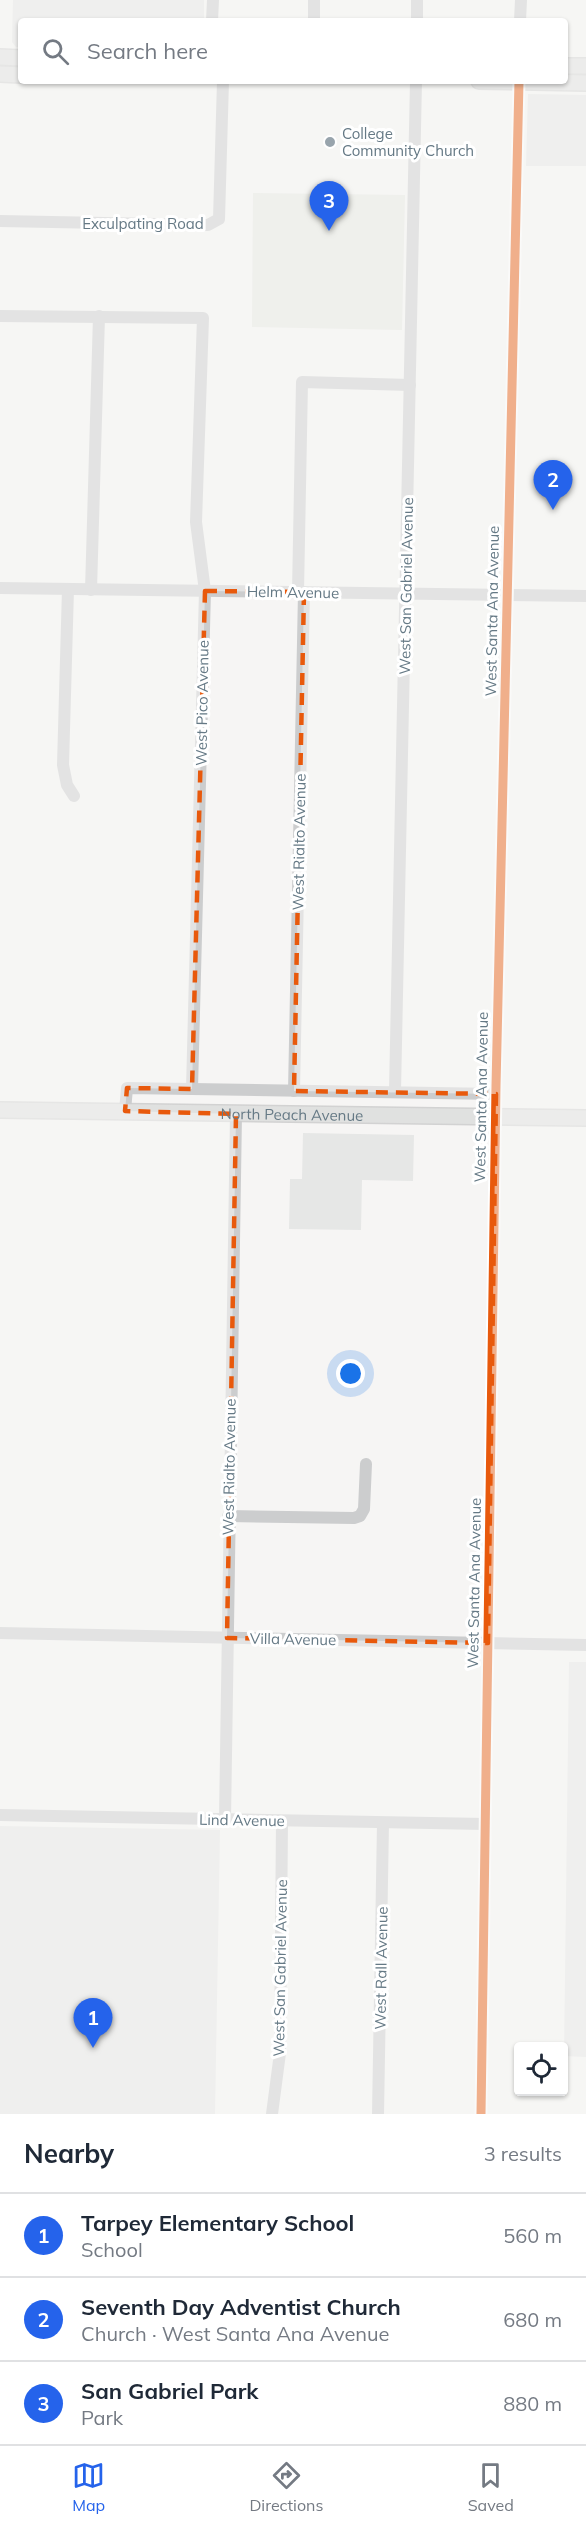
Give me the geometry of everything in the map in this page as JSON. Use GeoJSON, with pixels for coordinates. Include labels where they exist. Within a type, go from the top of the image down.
{"type":"FeatureCollection","features":[{"type":"Feature","properties":{"kind":"main road"},"geometry":{"type":"LineString","coordinates":[[0,57],[18,58]]}},
{"type":"Feature","properties":{"kind":"main road"},"geometry":{"type":"LineString","coordinates":[[568,66],[586,66]]}},
{"type":"Feature","properties":{"kind":"main road"},"geometry":{"type":"LineString","coordinates":[[0,74],[18,75]]}},
{"type":"Feature","properties":{"kind":"main road","name":"North Peach Avenue"},"geometry":{"type":"LineString","coordinates":[[0,1110],[586,1118]]}},
{"type":"Feature","properties":{"kind":"street"},"geometry":{"type":"LineString","coordinates":[[212,18],[213,0]]}},
{"type":"Feature","properties":{"kind":"street"},"geometry":{"type":"LineString","coordinates":[[314,0],[314,18]]}},
{"type":"Feature","properties":{"kind":"street"},"geometry":{"type":"LineString","coordinates":[[417,0],[417,18]]}},
{"type":"Feature","properties":{"kind":"street"},"geometry":{"type":"LineString","coordinates":[[520,18],[521,0]]}},
{"type":"Feature","properties":{"kind":"street","name":"Exculpating Road"},"geometry":{"type":"LineString","coordinates":[[0,221],[208,225],[219,219],[223,84]]}},
{"type":"Feature","properties":{"kind":"street","name":"West San Gabriel Avenue"},"geometry":{"type":"LineString","coordinates":[[395,1091],[416,84]]}},
{"type":"Feature","properties":{"kind":"street","name":"West Santa Ana Avenue"},"geometry":{"type":"LineString","coordinates":[[480,2114],[496,1094],[519,84]]}},
{"type":"Feature","properties":{"kind":"street"},"geometry":{"type":"LineString","coordinates":[[0,316],[99,316],[91,590]]}},
{"type":"Feature","properties":{"kind":"street","name":"West Pico Avenue"},"geometry":{"type":"LineString","coordinates":[[99,316],[203,318],[196,522],[205,591],[192,1089]]}},
{"type":"Feature","properties":{"kind":"street","name":"West Rialto Avenue"},"geometry":{"type":"LineString","coordinates":[[294,1091],[302,382],[410,385]]}},
{"type":"Feature","properties":{"kind":"street","name":"Helm Avenue"},"geometry":{"type":"LineString","coordinates":[[0,588],[586,596]]}},
{"type":"Feature","properties":{"kind":"street"},"geometry":{"type":"LineString","coordinates":[[68,589],[63,765],[67,785],[74,796]]}},
{"type":"Feature","properties":{"kind":"street"},"geometry":{"type":"LineString","coordinates":[[125,1111],[127,1088],[496,1094]]}},
{"type":"Feature","properties":{"kind":"street","name":"West Rialto Avenue"},"geometry":{"type":"LineString","coordinates":[[225,1819],[226,1638],[236,1114]]}},
{"type":"Feature","properties":{"kind":"street"},"geometry":{"type":"LineString","coordinates":[[228,1516],[354,1518],[360,1516],[364,1509],[366,1464]]}},
{"type":"Feature","properties":{"kind":"street","name":"Villa Avenue"},"geometry":{"type":"LineString","coordinates":[[0,1633],[586,1645]]}},
{"type":"Feature","properties":{"kind":"street","name":"Lind Avenue"},"geometry":{"type":"LineString","coordinates":[[0,1815],[485,1824]]}},
{"type":"Feature","properties":{"kind":"street","name":"West San Gabriel Avenue"},"geometry":{"type":"LineString","coordinates":[[272,2114],[280,2053],[282,1821]]}},
{"type":"Feature","properties":{"kind":"street","name":"West Rall Avenue"},"geometry":{"type":"LineString","coordinates":[[378,2114],[383,1823]]}},
{"type":"Feature","properties":{"kind":"highlighted area"},"geometry":{"type":"Polygon","coordinates":[[[205,591],[304,592],[294,1091],[496,1094],[488,1643],[227,1638],[236,1114],[125,1111],[127,1088],[192,1089],[205,591]]]}},
{"type":"Feature","properties":{"kind":"shaded area"},"geometry":{"type":"Polygon","coordinates":[[[13,0],[204,0],[204,18],[18,18],[18,47],[12,42],[13,0]]]}},
{"type":"Feature","properties":{"kind":"shaded area"},"geometry":{"type":"Polygon","coordinates":[[[528,94],[586,95],[586,166],[526,166],[528,94]]]}},
{"type":"Feature","properties":{"kind":"shaded area"},"geometry":{"type":"Polygon","coordinates":[[[253,193],[405,195],[402,330],[252,327],[253,193]]]}},
{"type":"Feature","properties":{"kind":"shaded area"},"geometry":{"type":"Polygon","coordinates":[[[303,1133],[414,1135],[413,1181],[362,1180],[361,1230],[289,1229],[290,1179],[302,1179],[303,1133]]]}},
{"type":"Feature","properties":{"kind":"shaded area"},"geometry":{"type":"Polygon","coordinates":[[[569,1662],[586,1662],[586,2057],[568,2056],[568,2042],[564,2042],[569,1662]]]}},
{"type":"Feature","properties":{"kind":"shaded area"},"geometry":{"type":"Polygon","coordinates":[[[0,1826],[220,1830],[215,2114],[0,2114],[0,1826]]]}},
{"type":"Feature","properties":{"kind":"cycle path"},"geometry":{"type":"LineString","coordinates":[[481,2114],[496,1086],[519,84]]}},
{"type":"Feature","properties":{"kind":"place","name":"College Community Church"},"geometry":{"type":"Point","coordinates":[330,142]}},
{"type":"Feature","properties":{"kind":"place","name":"San Gabriel Park"},"geometry":{"type":"Point","coordinates":[329,231]}},
{"type":"Feature","properties":{"kind":"place","name":"Seventh Day Adventist Church"},"geometry":{"type":"Point","coordinates":[553,510]}},
{"type":"Feature","properties":{"kind":"place","name":"Tarpey Elementary School"},"geometry":{"type":"Point","coordinates":[93,2048]}}]}
